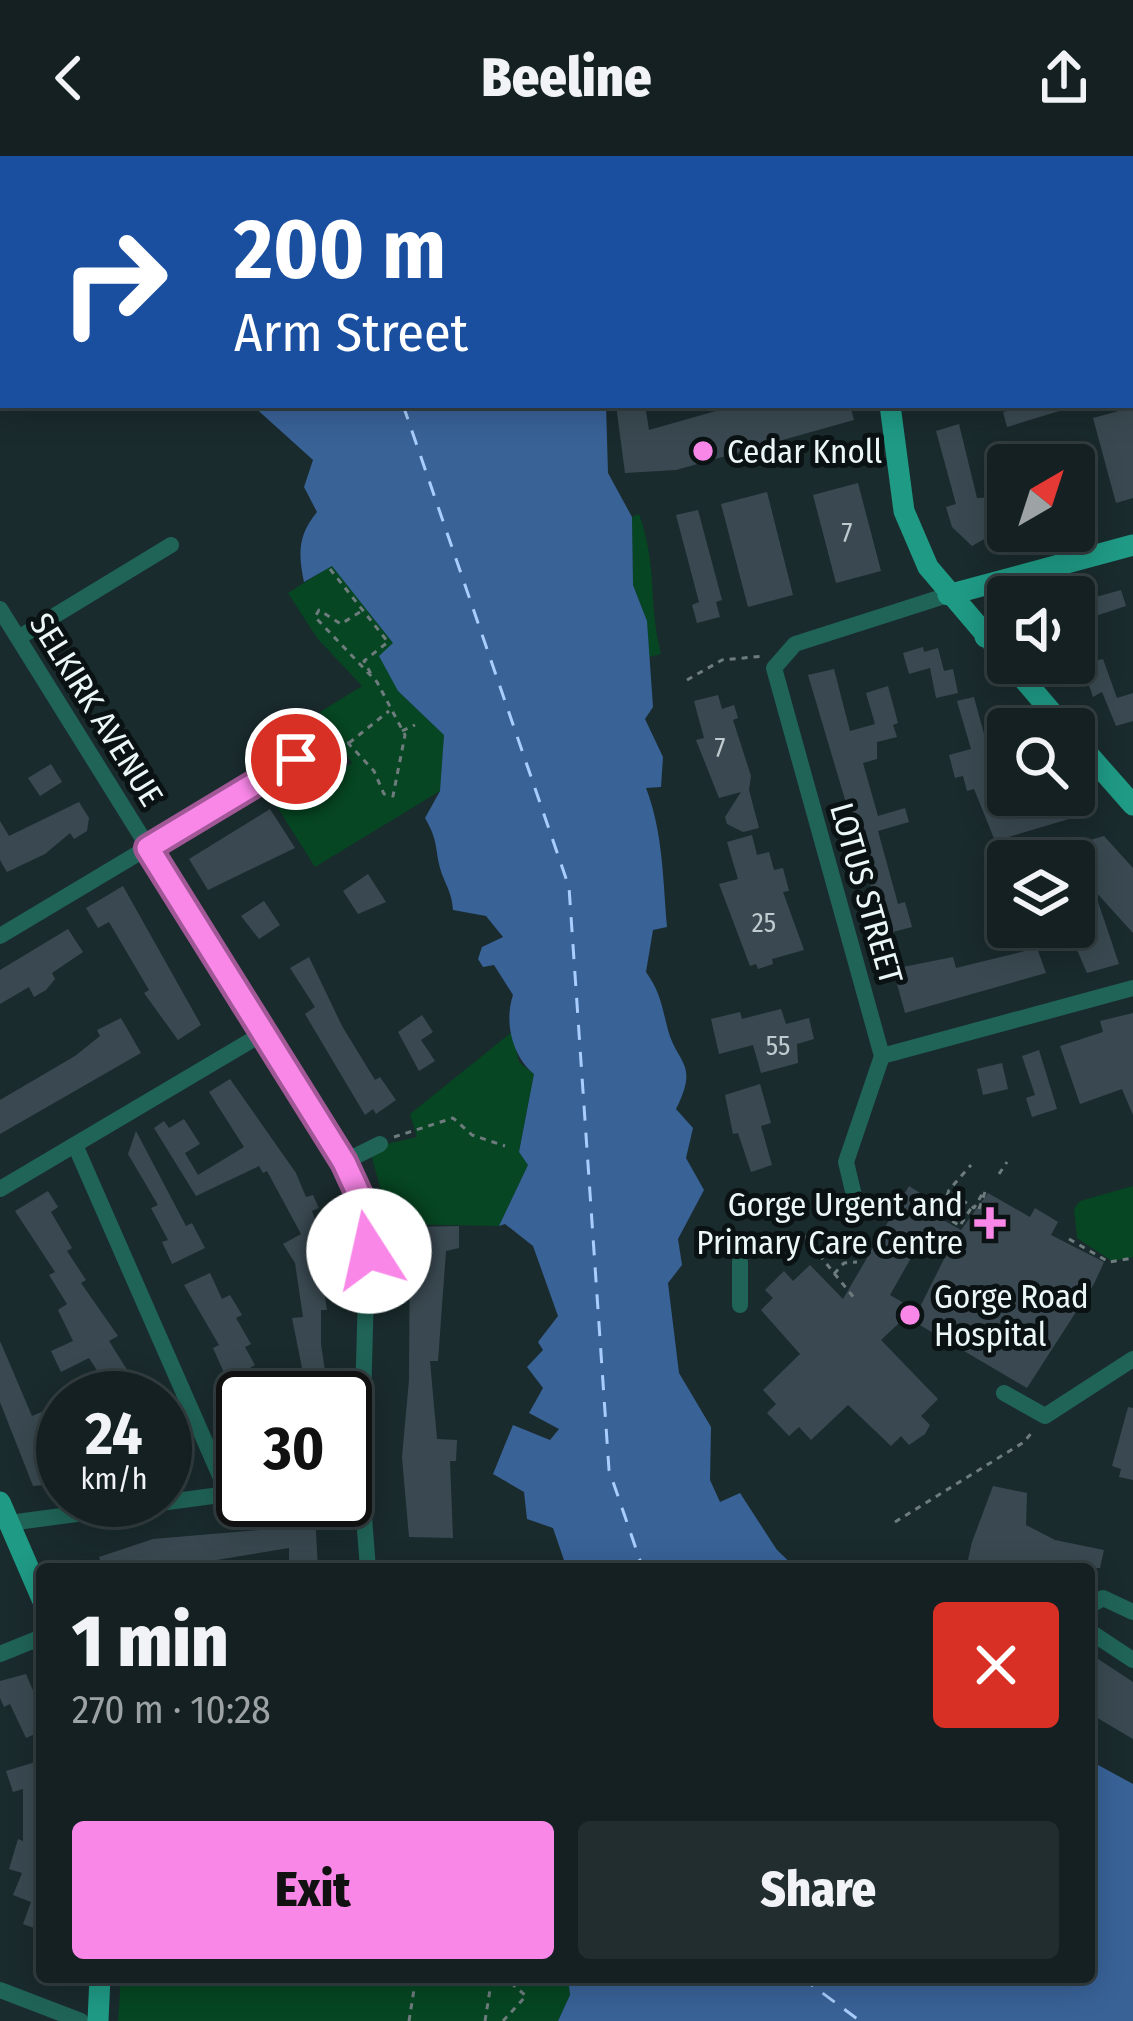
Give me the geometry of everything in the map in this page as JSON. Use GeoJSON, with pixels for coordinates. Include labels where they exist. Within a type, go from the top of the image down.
{"type":"FeatureCollection","features":[{"type":"Feature","properties":{"kind":"main road"},"geometry":{"type":"LineString","coordinates":[[890,408],[904,511],[914,540],[948,595],[1048,708]]}},
{"type":"Feature","properties":{"kind":"main road"},"geometry":{"type":"LineString","coordinates":[[1023,576],[1133,545]]}},
{"type":"Feature","properties":{"kind":"main road"},"geometry":{"type":"LineString","coordinates":[[948,595],[987,585]]}},
{"type":"Feature","properties":{"kind":"main road"},"geometry":{"type":"LineString","coordinates":[[985,637],[987,633]]}},
{"type":"Feature","properties":{"kind":"main road"},"geometry":{"type":"LineString","coordinates":[[1095,762],[1133,805]]}},
{"type":"Feature","properties":{"kind":"main road"},"geometry":{"type":"LineString","coordinates":[[5,1513],[36,1585]]}},
{"type":"Feature","properties":{"kind":"main road"},"geometry":{"type":"LineString","coordinates":[[98,2021],[100,1983]]}},
{"type":"Feature","properties":{"kind":"street"},"geometry":{"type":"LineString","coordinates":[[18,638],[171,545]]}},
{"type":"Feature","properties":{"kind":"street"},"geometry":{"type":"LineString","coordinates":[[778,659],[795,644],[948,595]]}},
{"type":"Feature","properties":{"kind":"street","name":"SELKIRK AVENUE"},"geometry":{"type":"LineString","coordinates":[[0,609],[344,1162],[368,1214],[359,1371]]}},
{"type":"Feature","properties":{"kind":"street","name":"LOTUS STREET"},"geometry":{"type":"LineString","coordinates":[[778,659],[775,678],[882,1056]]}},
{"type":"Feature","properties":{"kind":"street"},"geometry":{"type":"LineString","coordinates":[[0,936],[296,759],[306,743],[324,750]]}},
{"type":"Feature","properties":{"kind":"street"},"geometry":{"type":"LineString","coordinates":[[854,1213],[846,1162],[882,1056],[1133,988]]}},
{"type":"Feature","properties":{"kind":"street"},"geometry":{"type":"LineString","coordinates":[[0,1189],[262,1034]]}},
{"type":"Feature","properties":{"kind":"street"},"geometry":{"type":"LineString","coordinates":[[75,1144],[216,1450]]}},
{"type":"Feature","properties":{"kind":"street"},"geometry":{"type":"LineString","coordinates":[[344,1162],[380,1144]]}},
{"type":"Feature","properties":{"kind":"street"},"geometry":{"type":"LineString","coordinates":[[740,1262],[740,1305]]}},
{"type":"Feature","properties":{"kind":"street"},"geometry":{"type":"LineString","coordinates":[[1004,1393],[1045,1416],[1133,1358]]}},
{"type":"Feature","properties":{"kind":"street"},"geometry":{"type":"LineString","coordinates":[[5,1513],[216,1495]]}},
{"type":"Feature","properties":{"kind":"street","name":"SELKIRK AVENUE"},"geometry":{"type":"LineString","coordinates":[[361,1527],[367,1563]]}},
{"type":"Feature","properties":{"kind":"street"},"geometry":{"type":"LineString","coordinates":[[1095,1603],[1103,1598],[1133,1612]]}},
{"type":"Feature","properties":{"kind":"street"},"geometry":{"type":"LineString","coordinates":[[1095,1635],[1133,1660]]}},
{"type":"Feature","properties":{"kind":"street"},"geometry":{"type":"LineString","coordinates":[[0,1654],[36,1639]]}},
{"type":"Feature","properties":{"kind":"street"},"geometry":{"type":"LineString","coordinates":[[0,1990],[81,2021]]}},
{"type":"Feature","properties":{"kind":"path"},"geometry":{"type":"LineString","coordinates":[[330,568],[388,642],[364,662],[402,731],[405,755],[390,797],[348,743]]}},
{"type":"Feature","properties":{"kind":"path"},"geometry":{"type":"LineString","coordinates":[[363,610],[345,623],[319,610],[315,617],[372,676]]}},
{"type":"Feature","properties":{"kind":"path"},"geometry":{"type":"LineString","coordinates":[[686,680],[740,655],[778,659]]}},
{"type":"Feature","properties":{"kind":"path"},"geometry":{"type":"LineString","coordinates":[[324,750],[348,743],[391,710]]}},
{"type":"Feature","properties":{"kind":"path"},"geometry":{"type":"LineString","coordinates":[[402,731],[415,725]]}},
{"type":"Feature","properties":{"kind":"path"},"geometry":{"type":"LineString","coordinates":[[380,1144],[453,1118],[472,1135],[505,1146]]}},
{"type":"Feature","properties":{"kind":"path"},"geometry":{"type":"LineString","coordinates":[[999,1174],[1007,1162]]}},
{"type":"Feature","properties":{"kind":"path"},"geometry":{"type":"LineString","coordinates":[[970,1165],[949,1190],[940,1216],[961,1226],[987,1193],[979,1209]]}},
{"type":"Feature","properties":{"kind":"path"},"geometry":{"type":"LineString","coordinates":[[949,1190],[972,1207]]}},
{"type":"Feature","properties":{"kind":"path"},"geometry":{"type":"LineString","coordinates":[[854,1213],[887,1218],[903,1194]]}},
{"type":"Feature","properties":{"kind":"path"},"geometry":{"type":"LineString","coordinates":[[804,1236],[855,1299]]}},
{"type":"Feature","properties":{"kind":"path"},"geometry":{"type":"LineString","coordinates":[[1070,1239],[1109,1262],[1133,1258]]}},
{"type":"Feature","properties":{"kind":"path"},"geometry":{"type":"LineString","coordinates":[[832,1275],[844,1263],[857,1262]]}},
{"type":"Feature","properties":{"kind":"path"},"geometry":{"type":"LineString","coordinates":[[895,1522],[1024,1442],[1045,1416]]}},
{"type":"Feature","properties":{"kind":"path"},"geometry":{"type":"LineString","coordinates":[[409,2021],[415,1983]]}},
{"type":"Feature","properties":{"kind":"path"},"geometry":{"type":"LineString","coordinates":[[485,2021],[491,1983]]}},
{"type":"Feature","properties":{"kind":"path"},"geometry":{"type":"LineString","coordinates":[[503,2021],[526,1996],[511,1983]]}},
{"type":"Feature","properties":{"kind":"green space"},"geometry":{"type":"Polygon","coordinates":[[[639,514],[649,551],[661,654],[649,657],[647,621],[633,585],[632,517],[639,514]]]}},
{"type":"Feature","properties":{"kind":"green space"},"geometry":{"type":"Polygon","coordinates":[[[332,565],[394,644],[398,691],[444,735],[440,791],[315,867],[269,794],[295,779],[321,782],[352,763],[320,712],[362,686],[317,638],[288,593],[332,565]]]}},
{"type":"Feature","properties":{"kind":"green space"},"geometry":{"type":"Polygon","coordinates":[[[512,1032],[519,1062],[534,1074],[519,1151],[528,1165],[499,1226],[390,1224],[371,1154],[378,1146],[417,1137],[410,1114],[512,1032]]]}},
{"type":"Feature","properties":{"kind":"green space"},"geometry":{"type":"Polygon","coordinates":[[[1133,1186],[1133,1257],[1112,1261],[1077,1238],[1074,1209],[1080,1201],[1133,1186]]]}},
{"type":"Feature","properties":{"kind":"green space"},"geometry":{"type":"Polygon","coordinates":[[[121,1983],[569,1983],[570,1995],[558,2021],[118,2021],[121,1983]]]}},
{"type":"Feature","properties":{"kind":"water"},"geometry":{"type":"Polygon","coordinates":[[[255,408],[606,408],[608,473],[632,517],[633,585],[647,621],[653,707],[645,719],[663,757],[661,787],[646,788],[659,839],[667,927],[653,930],[646,972],[684,1064],[686,1081],[676,1109],[693,1128],[686,1158],[704,1190],[678,1239],[682,1265],[668,1283],[679,1373],[711,1427],[710,1480],[720,1502],[740,1493],[791,1563],[565,1563],[553,1528],[527,1519],[524,1492],[493,1474],[513,1425],[550,1440],[559,1429],[529,1413],[543,1388],[527,1367],[543,1350],[538,1342],[558,1316],[533,1246],[505,1224],[499,1226],[528,1165],[519,1152],[534,1074],[520,1058],[512,1038],[513,995],[494,965],[483,967],[478,959],[482,947],[503,937],[486,916],[453,910],[425,818],[440,791],[444,735],[398,691],[379,656],[393,643],[332,566],[304,582],[301,545],[317,512],[304,487],[313,460],[255,408]]]}},
{"type":"Feature","properties":{"kind":"water"},"geometry":{"type":"Polygon","coordinates":[[[1095,1763],[1133,1784],[1133,2021],[558,2021],[570,1995],[569,1983],[1095,1983],[1095,1763]]]}},
{"type":"Feature","properties":{"kind":"building","name":"Cedar Knoll"},"geometry":{"type":"Polygon","coordinates":[[[616,408],[645,408],[649,430],[726,408],[851,408],[854,420],[676,470],[625,473],[616,408]]]}},
{"type":"Feature","properties":{"kind":"building"},"geometry":{"type":"Polygon","coordinates":[[[1017,408],[1069,408],[1007,427],[1003,412],[1017,408]]]}},
{"type":"Feature","properties":{"kind":"building"},"geometry":{"type":"Polygon","coordinates":[[[1133,408],[1133,498],[1116,503],[1093,418],[1133,408]]]}},
{"type":"Feature","properties":{"kind":"building"},"geometry":{"type":"Polygon","coordinates":[[[959,424],[977,498],[987,497],[987,538],[972,546],[952,527],[946,507],[956,504],[936,431],[959,424]]]}},
{"type":"Feature","properties":{"kind":"building"},"geometry":{"type":"Polygon","coordinates":[[[858,483],[881,571],[836,583],[813,495],[858,483]]]}},
{"type":"Feature","properties":{"kind":"building"},"geometry":{"type":"Polygon","coordinates":[[[767,492],[793,595],[748,607],[721,504],[767,492]]]}},
{"type":"Feature","properties":{"kind":"building"},"geometry":{"type":"Polygon","coordinates":[[[698,510],[722,600],[716,602],[720,617],[697,623],[692,605],[699,602],[676,515],[698,510]]]}},
{"type":"Feature","properties":{"kind":"building"},"geometry":{"type":"Polygon","coordinates":[[[1121,590],[1126,606],[1095,616],[1095,597],[1121,590]]]}},
{"type":"Feature","properties":{"kind":"building"},"geometry":{"type":"Polygon","coordinates":[[[923,647],[924,652],[938,648],[944,671],[953,669],[958,693],[936,698],[930,668],[909,674],[903,653],[923,647]]]}},
{"type":"Feature","properties":{"kind":"building"},"geometry":{"type":"Polygon","coordinates":[[[1103,659],[1117,698],[1133,693],[1133,721],[1116,726],[1102,692],[1093,697],[1089,684],[1095,684],[1095,661],[1103,659]]]}},
{"type":"Feature","properties":{"kind":"building"},"geometry":{"type":"Polygon","coordinates":[[[834,669],[850,731],[875,724],[866,693],[888,686],[898,723],[893,725],[897,737],[877,742],[877,759],[863,763],[878,816],[905,808],[909,822],[878,831],[898,904],[905,902],[912,927],[885,934],[808,675],[834,669]]]}},
{"type":"Feature","properties":{"kind":"building"},"geometry":{"type":"Polygon","coordinates":[[[718,695],[722,709],[734,705],[738,718],[733,720],[751,776],[749,790],[759,828],[743,832],[727,824],[725,817],[741,792],[719,798],[696,740],[704,738],[694,701],[718,695]]]}},
{"type":"Feature","properties":{"kind":"building"},"geometry":{"type":"Polygon","coordinates":[[[974,697],[987,745],[987,816],[1072,816],[995,840],[974,789],[967,791],[963,776],[955,778],[949,755],[971,749],[957,701],[974,697]]]}},
{"type":"Feature","properties":{"kind":"building"},"geometry":{"type":"Polygon","coordinates":[[[51,764],[62,782],[40,796],[28,778],[51,764]]]}},
{"type":"Feature","properties":{"kind":"building"},"geometry":{"type":"Polygon","coordinates":[[[79,802],[89,818],[87,831],[74,839],[70,833],[45,854],[7,872],[0,860],[0,821],[9,836],[79,802]]]}},
{"type":"Feature","properties":{"kind":"building"},"geometry":{"type":"Polygon","coordinates":[[[270,809],[295,848],[208,890],[189,859],[270,809]]]}},
{"type":"Feature","properties":{"kind":"building"},"geometry":{"type":"Polygon","coordinates":[[[752,835],[757,855],[769,852],[774,870],[783,868],[789,891],[783,892],[804,950],[772,959],[773,964],[758,969],[756,964],[750,966],[719,884],[738,879],[727,842],[752,835]]]}},
{"type":"Feature","properties":{"kind":"building"},"geometry":{"type":"Polygon","coordinates":[[[1104,836],[1133,868],[1133,933],[1095,891],[1095,840],[1090,840],[1104,836]]]}},
{"type":"Feature","properties":{"kind":"building"},"geometry":{"type":"Polygon","coordinates":[[[368,874],[386,902],[358,914],[343,891],[368,874]]]}},
{"type":"Feature","properties":{"kind":"building"},"geometry":{"type":"Polygon","coordinates":[[[123,886],[201,1025],[178,1040],[144,993],[149,990],[109,922],[98,928],[86,908],[123,886]]]}},
{"type":"Feature","properties":{"kind":"building"},"geometry":{"type":"Polygon","coordinates":[[[1095,893],[1119,964],[1087,973],[1076,948],[1095,948],[1095,893]]]}},
{"type":"Feature","properties":{"kind":"building"},"geometry":{"type":"Polygon","coordinates":[[[264,901],[280,925],[259,939],[241,916],[264,901]]]}},
{"type":"Feature","properties":{"kind":"building"},"geometry":{"type":"Polygon","coordinates":[[[68,929],[83,952],[52,973],[55,979],[46,990],[34,997],[29,987],[0,1004],[0,970],[68,929]]]}},
{"type":"Feature","properties":{"kind":"building"},"geometry":{"type":"Polygon","coordinates":[[[1037,948],[1046,973],[905,1013],[893,969],[953,957],[956,968],[1037,948]]]}},
{"type":"Feature","properties":{"kind":"building"},"geometry":{"type":"Polygon","coordinates":[[[309,957],[342,1026],[375,1080],[380,1077],[396,1100],[376,1114],[373,1109],[365,1115],[305,1014],[315,1007],[290,968],[309,957]]]}},
{"type":"Feature","properties":{"kind":"building"},"geometry":{"type":"Polygon","coordinates":[[[781,1009],[786,1024],[809,1018],[814,1039],[797,1044],[798,1063],[761,1073],[753,1045],[719,1054],[711,1019],[740,1012],[742,1019],[781,1009]]]}},
{"type":"Feature","properties":{"kind":"building"},"geometry":{"type":"Polygon","coordinates":[[[1133,1013],[1133,1115],[1122,1089],[1080,1104],[1060,1046],[1103,1032],[1100,1021],[1133,1013]]]}},
{"type":"Feature","properties":{"kind":"building"},"geometry":{"type":"Polygon","coordinates":[[[422,1015],[433,1032],[421,1040],[435,1061],[419,1071],[398,1032],[422,1015]]]}},
{"type":"Feature","properties":{"kind":"building"},"geometry":{"type":"Polygon","coordinates":[[[121,1018],[141,1053],[0,1134],[0,1100],[75,1056],[100,1036],[97,1030],[121,1018]]]}},
{"type":"Feature","properties":{"kind":"building"},"geometry":{"type":"Polygon","coordinates":[[[1039,1050],[1057,1109],[1032,1117],[1026,1098],[1035,1095],[1022,1056],[1039,1050]]]}},
{"type":"Feature","properties":{"kind":"building"},"geometry":{"type":"Polygon","coordinates":[[[1002,1063],[1008,1089],[983,1095],[977,1069],[1002,1063]]]}},
{"type":"Feature","properties":{"kind":"building"},"geometry":{"type":"Polygon","coordinates":[[[230,1079],[296,1173],[306,1197],[313,1195],[319,1208],[312,1211],[327,1250],[319,1257],[327,1310],[321,1310],[325,1371],[303,1371],[292,1318],[303,1317],[295,1263],[283,1244],[301,1234],[267,1171],[263,1173],[259,1166],[196,1196],[154,1128],[164,1121],[169,1128],[184,1119],[200,1144],[185,1153],[198,1175],[244,1147],[209,1092],[230,1079]]]}},
{"type":"Feature","properties":{"kind":"building"},"geometry":{"type":"Polygon","coordinates":[[[760,1084],[771,1123],[761,1126],[772,1165],[751,1172],[738,1133],[733,1134],[725,1095],[760,1084]]]}},
{"type":"Feature","properties":{"kind":"building"},"geometry":{"type":"Polygon","coordinates":[[[136,1131],[186,1226],[192,1223],[205,1248],[172,1264],[162,1242],[168,1240],[151,1208],[158,1205],[128,1154],[136,1131]]]}},
{"type":"Feature","properties":{"kind":"building","name":"Gorge Road Hospital"},"geometry":{"type":"Polygon","coordinates":[[[909,1186],[928,1198],[922,1208],[961,1230],[988,1193],[1030,1217],[1035,1208],[1058,1222],[1051,1235],[1104,1262],[1027,1388],[913,1321],[949,1249],[924,1235],[890,1295],[914,1309],[881,1340],[938,1399],[921,1416],[930,1425],[925,1434],[909,1445],[901,1436],[891,1446],[848,1405],[811,1440],[799,1427],[789,1436],[767,1413],[776,1404],[763,1390],[800,1354],[761,1310],[773,1298],[765,1290],[784,1271],[793,1281],[810,1265],[843,1299],[909,1186]]]}},
{"type":"Feature","properties":{"kind":"building"},"geometry":{"type":"Polygon","coordinates":[[[48,1191],[58,1207],[51,1212],[72,1248],[67,1251],[86,1280],[81,1283],[118,1336],[109,1341],[128,1371],[97,1371],[89,1358],[61,1371],[51,1351],[73,1341],[58,1310],[67,1304],[49,1275],[55,1272],[15,1211],[48,1191]]]}},
{"type":"Feature","properties":{"kind":"building"},"geometry":{"type":"Polygon","coordinates":[[[459,1226],[459,1248],[446,1251],[438,1361],[430,1361],[437,1439],[457,1440],[456,1461],[450,1461],[453,1538],[409,1537],[402,1457],[409,1380],[410,1227],[459,1226]]]}},
{"type":"Feature","properties":{"kind":"building"},"geometry":{"type":"Polygon","coordinates":[[[210,1273],[222,1299],[230,1295],[251,1344],[245,1347],[255,1365],[250,1371],[223,1371],[213,1348],[219,1345],[184,1285],[210,1273]]]}},
{"type":"Feature","properties":{"kind":"building"},"geometry":{"type":"Polygon","coordinates":[[[0,1341],[32,1416],[36,1414],[36,1486],[33,1486],[0,1402],[0,1341]]]}},
{"type":"Feature","properties":{"kind":"building"},"geometry":{"type":"Polygon","coordinates":[[[1128,1407],[1133,1408],[1133,1480],[1119,1477],[1121,1469],[1112,1466],[1128,1407]]]}},
{"type":"Feature","properties":{"kind":"building"},"geometry":{"type":"Polygon","coordinates":[[[993,1486],[1027,1493],[1026,1525],[1055,1540],[1104,1550],[1100,1568],[1095,1563],[976,1563],[968,1560],[993,1486]]]}},
{"type":"Feature","properties":{"kind":"building"},"geometry":{"type":"Polygon","coordinates":[[[316,1527],[318,1563],[289,1563],[289,1548],[198,1563],[101,1563],[99,1557],[153,1539],[316,1527]]]}},
{"type":"Feature","properties":{"kind":"building"},"geometry":{"type":"Polygon","coordinates":[[[1095,1657],[1133,1682],[1133,1739],[1095,1717],[1095,1657]]]}},
{"type":"Feature","properties":{"kind":"building"},"geometry":{"type":"Polygon","coordinates":[[[26,1674],[36,1697],[36,1734],[26,1738],[10,1704],[4,1707],[0,1681],[26,1674]]]}},
{"type":"Feature","properties":{"kind":"building"},"geometry":{"type":"Polygon","coordinates":[[[36,1762],[36,1929],[23,1924],[31,1902],[13,1895],[22,1873],[9,1869],[18,1839],[23,1841],[23,1789],[13,1792],[6,1771],[36,1762]]]}},
{"type":"Feature","properties":{"kind":"ferry route"},"geometry":{"type":"LineString","coordinates":[[404,408],[569,887],[609,1470],[641,1563]]}},
{"type":"Feature","properties":{"kind":"ferry route"},"geometry":{"type":"LineString","coordinates":[[809,1983],[860,2021]]}},
{"type":"Feature","properties":{"kind":"place","name":"Cedar Knoll"},"geometry":{"type":"Point","coordinates":[703,451]}},
{"type":"Feature","properties":{"kind":"place","name":"Gorge Urgent and Primary Care Centre"},"geometry":{"type":"Point","coordinates":[990,1223]}},
{"type":"Feature","properties":{"kind":"place","name":"Gorge Road Hospital"},"geometry":{"type":"Point","coordinates":[910,1315]}},
{"type":"Feature","properties":{"kind":"route"},"geometry":{"type":"LineString","coordinates":[[296,759],[285,761],[148,848],[344,1162],[368,1214],[369,1251]]}}]}
